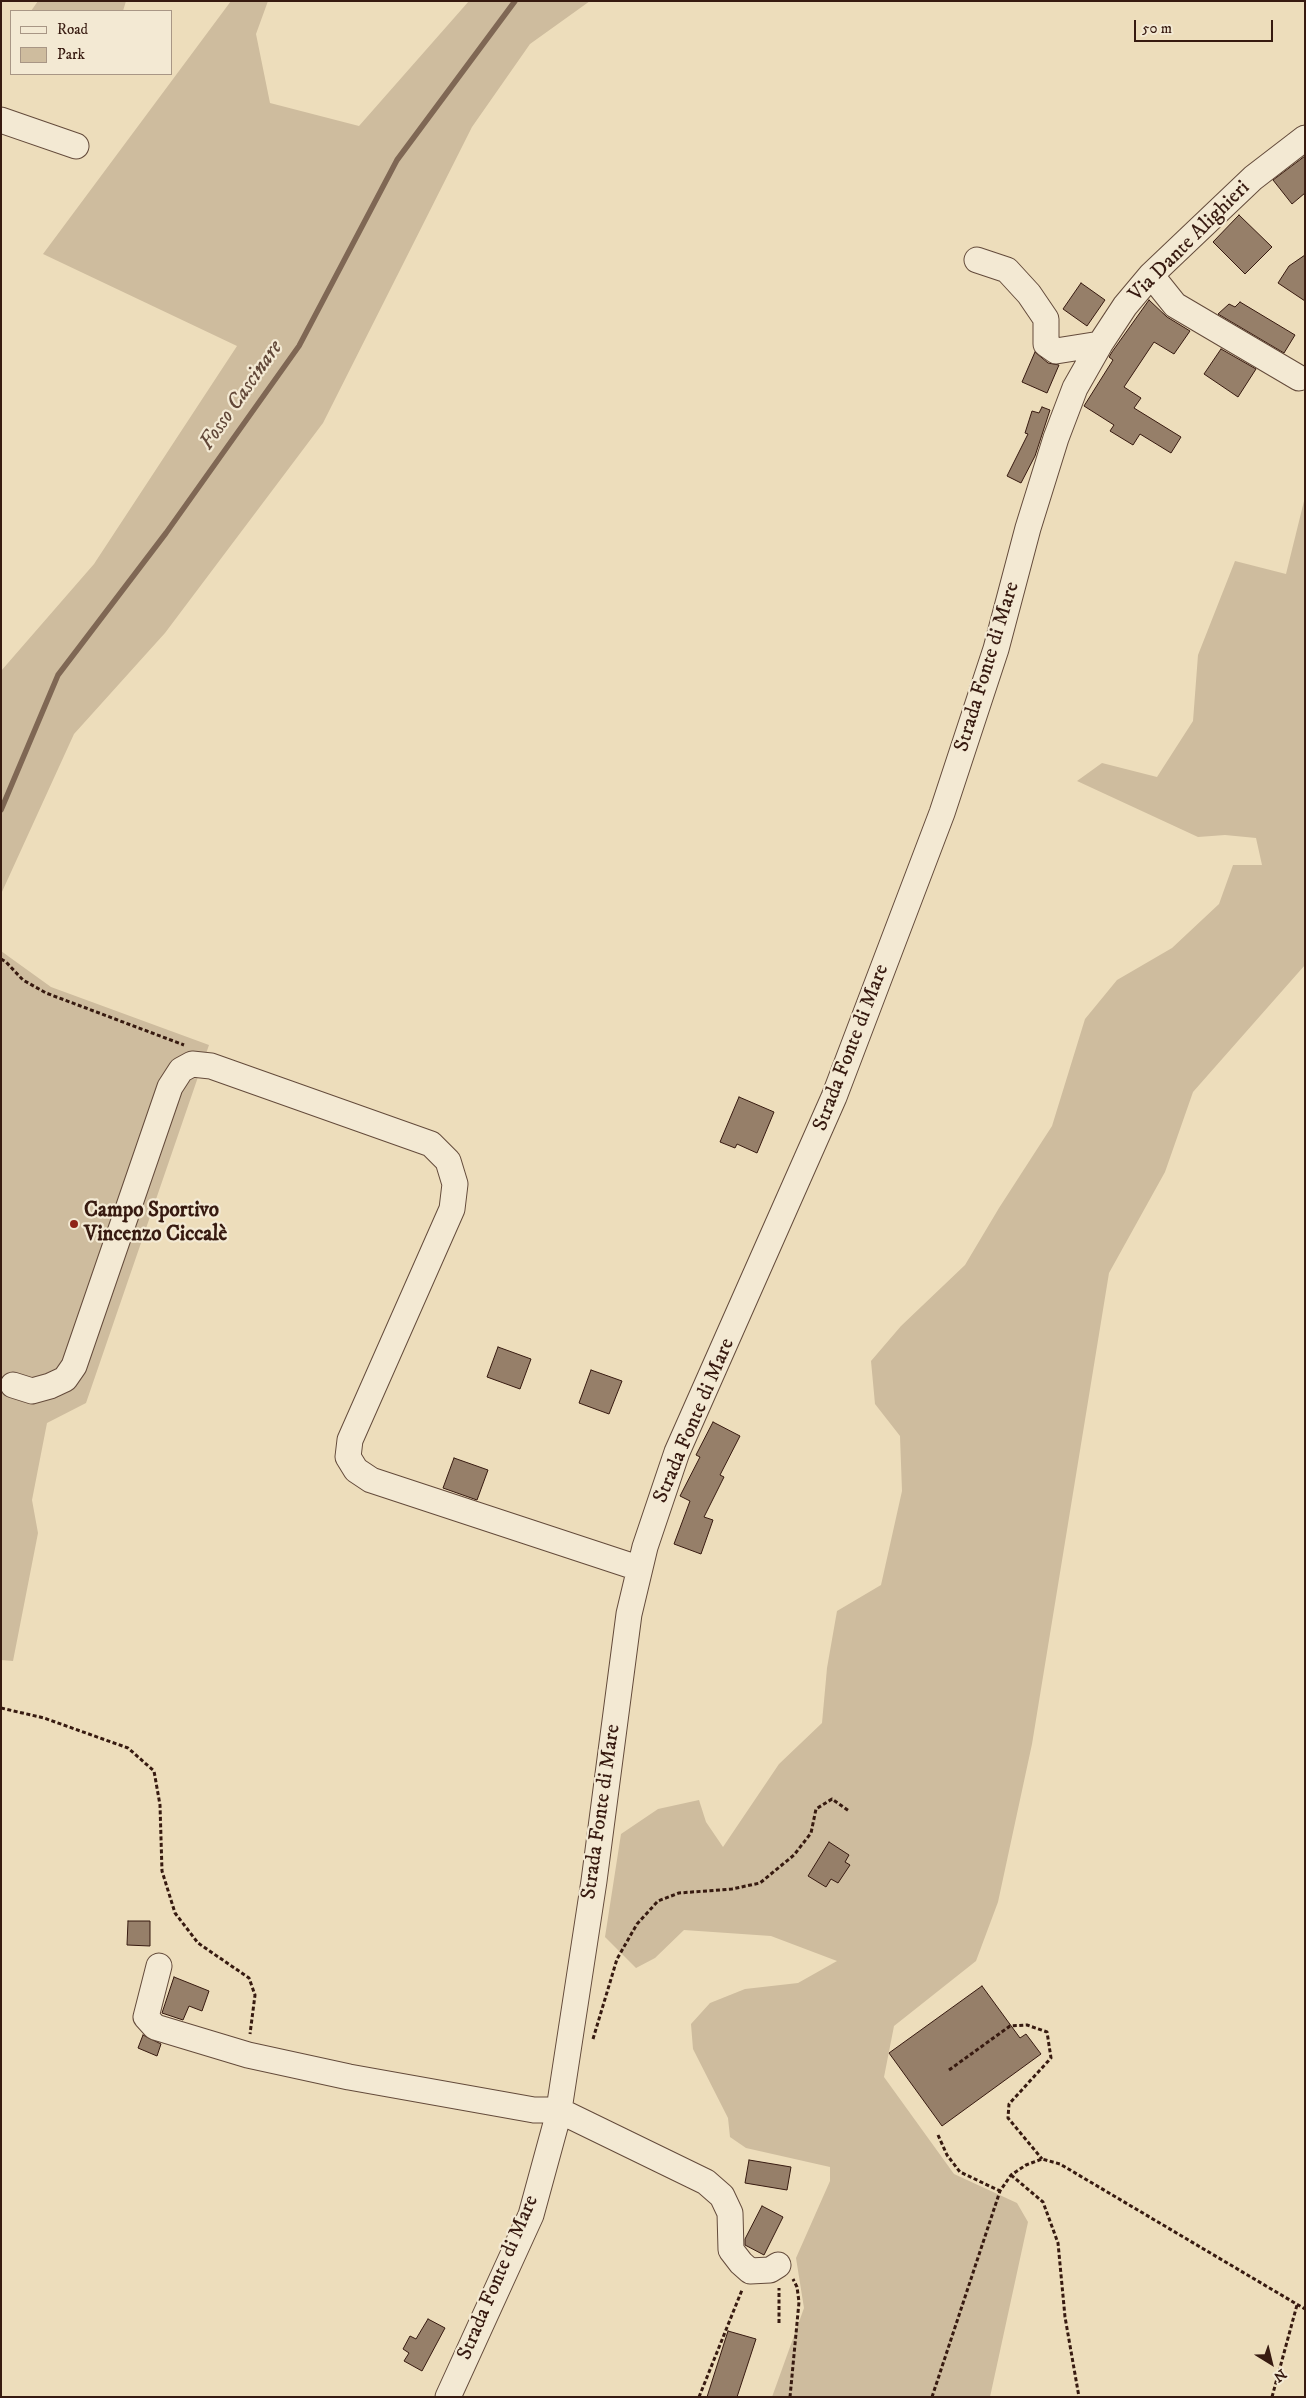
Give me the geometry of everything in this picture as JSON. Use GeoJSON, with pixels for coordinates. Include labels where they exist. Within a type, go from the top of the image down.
{"type":"FeatureCollection","features":[{"type":"Feature","properties":{"kind":"street"},"geometry":{"type":"LineString","coordinates":[[1,120],[76,146]]}},
{"type":"Feature","properties":{"kind":"street","name":"Via Dante Alighieri"},"geometry":{"type":"LineString","coordinates":[[1028,528],[1056,438],[1075,388],[1100,344],[1126,306],[1151,275],[1254,178],[1305,138]]}},
{"type":"Feature","properties":{"kind":"street"},"geometry":{"type":"LineString","coordinates":[[977,260],[1007,270],[1029,294],[1046,319],[1046,344],[1056,351],[1100,344]]}},
{"type":"Feature","properties":{"kind":"street"},"geometry":{"type":"LineString","coordinates":[[1151,275],[1175,305],[1299,378]]}},
{"type":"Feature","properties":{"kind":"street","name":"Strada Fonte di Mare"},"geometry":{"type":"LineString","coordinates":[[448,2397],[531,2215],[558,2110],[594,1881],[628,1614],[638,1568],[677,1452],[834,1097],[942,813],[996,649],[1028,528]]}},
{"type":"Feature","properties":{"kind":"street"},"geometry":{"type":"LineString","coordinates":[[12,1385],[32,1391],[50,1386],[65,1379],[74,1366],[170,1087],[181,1070],[192,1064],[211,1066],[431,1144],[448,1161],[455,1184],[452,1209],[350,1440],[348,1457],[356,1470],[371,1480],[638,1568]]}},
{"type":"Feature","properties":{"kind":"street"},"geometry":{"type":"LineString","coordinates":[[159,1966],[146,2017],[154,2027],[248,2055],[367,2080],[534,2110],[558,2110],[706,2182],[722,2196],[730,2213],[731,2250],[740,2263],[750,2270],[770,2270],[778,2265]]}},
{"type":"Feature","properties":{"kind":"path"},"geometry":{"type":"LineString","coordinates":[[1,959],[23,980],[46,993],[197,1050],[211,1066]]}},
{"type":"Feature","properties":{"kind":"path"},"geometry":{"type":"LineString","coordinates":[[1,1708],[44,1718],[128,1748],[154,1771],[160,1805],[162,1871],[176,1913],[198,1943],[249,1978],[255,1995],[248,2055]]}},
{"type":"Feature","properties":{"kind":"path"},"geometry":{"type":"LineString","coordinates":[[593,2041],[617,1959],[637,1924],[658,1901],[680,1893],[732,1889],[760,1883],[794,1855],[810,1833],[816,1809],[832,1799],[849,1811]]}},
{"type":"Feature","properties":{"kind":"path"},"geometry":{"type":"LineString","coordinates":[[949,2070],[1010,2026],[1027,2025],[1047,2032],[1051,2058],[1009,2104],[1008,2118],[1042,2159],[1060,2164],[1305,2309]]}},
{"type":"Feature","properties":{"kind":"path"},"geometry":{"type":"LineString","coordinates":[[938,2135],[947,2155],[960,2172],[1000,2191]]}},
{"type":"Feature","properties":{"kind":"path"},"geometry":{"type":"LineString","coordinates":[[932,2397],[1000,2191],[1011,2175],[1026,2165],[1042,2159]]}},
{"type":"Feature","properties":{"kind":"path"},"geometry":{"type":"LineString","coordinates":[[1011,2175],[1043,2202],[1058,2243],[1065,2317],[1079,2397]]}},
{"type":"Feature","properties":{"kind":"path"},"geometry":{"type":"LineString","coordinates":[[778,2265],[779,2323]]}},
{"type":"Feature","properties":{"kind":"path"},"geometry":{"type":"LineString","coordinates":[[778,2265],[791,2275],[797,2287],[799,2302],[790,2397]]}},
{"type":"Feature","properties":{"kind":"path"},"geometry":{"type":"LineString","coordinates":[[699,2397],[750,2270]]}},
{"type":"Feature","properties":{"kind":"path"},"geometry":{"type":"LineString","coordinates":[[1272,2397],[1296,2304]]}},
{"type":"Feature","properties":{"kind":"green space"},"geometry":{"type":"Polygon","coordinates":[[[38,1],[126,1],[123,10],[32,10],[38,1]]]}},
{"type":"Feature","properties":{"kind":"green space"},"geometry":{"type":"Polygon","coordinates":[[[231,1],[268,1],[256,34],[270,103],[359,126],[469,1],[590,1],[530,44],[472,127],[323,423],[165,633],[74,734],[1,894],[1,671],[94,564],[237,346],[43,254],[231,1]]]}},
{"type":"Feature","properties":{"kind":"green space"},"geometry":{"type":"Polygon","coordinates":[[[1305,497],[1305,965],[1193,1092],[1165,1172],[1109,1273],[1032,1744],[998,1902],[976,1961],[894,2026],[884,2077],[954,2174],[1017,2203],[1028,2222],[990,2397],[772,2397],[804,2308],[796,2258],[830,2181],[830,2167],[746,2148],[730,2137],[728,2118],[693,2049],[691,2024],[710,2003],[745,1989],[798,1983],[837,1961],[771,1936],[684,1930],[655,1958],[636,1968],[605,1937],[621,1834],[658,1809],[699,1800],[706,1822],[723,1847],[779,1764],[822,1723],[827,1668],[837,1611],[881,1585],[902,1491],[900,1436],[875,1404],[871,1361],[901,1326],[965,1265],[1052,1126],[1085,1019],[1117,980],[1172,948],[1219,904],[1233,865],[1262,865],[1256,838],[1225,835],[1198,837],[1077,781],[1102,763],[1157,777],[1193,721],[1198,655],[1235,561],[1286,574],[1305,497]]]}},
{"type":"Feature","properties":{"kind":"green space","name":"Campo Sportivo Vincenzo Ciccalè"},"geometry":{"type":"Polygon","coordinates":[[[1,951],[51,987],[209,1045],[86,1403],[47,1423],[32,1500],[38,1533],[13,1661],[1,1660],[1,951]]]}},
{"type":"Feature","properties":{"kind":"building"},"geometry":{"type":"Polygon","coordinates":[[[1305,156],[1305,193],[1292,204],[1273,180],[1305,156]]]}},
{"type":"Feature","properties":{"kind":"building"},"geometry":{"type":"Polygon","coordinates":[[[1239,215],[1272,247],[1245,274],[1213,242],[1239,215]]]}},
{"type":"Feature","properties":{"kind":"building"},"geometry":{"type":"Polygon","coordinates":[[[1305,255],[1305,301],[1278,283],[1289,266],[1305,255]]]}},
{"type":"Feature","properties":{"kind":"building"},"geometry":{"type":"Polygon","coordinates":[[[1081,283],[1105,300],[1087,326],[1063,309],[1081,283]]]}},
{"type":"Feature","properties":{"kind":"building"},"geometry":{"type":"Polygon","coordinates":[[[1149,300],[1167,317],[1190,331],[1174,354],[1154,342],[1124,387],[1141,398],[1134,408],[1181,437],[1171,453],[1140,434],[1133,445],[1110,431],[1114,425],[1084,406],[1113,360],[1109,357],[1112,352],[1149,300]]]}},
{"type":"Feature","properties":{"kind":"building"},"geometry":{"type":"Polygon","coordinates":[[[1240,302],[1295,335],[1284,353],[1218,314],[1229,304],[1235,307],[1240,302]]]}},
{"type":"Feature","properties":{"kind":"building"},"geometry":{"type":"Polygon","coordinates":[[[1221,349],[1256,369],[1238,397],[1204,374],[1221,349]]]}},
{"type":"Feature","properties":{"kind":"building"},"geometry":{"type":"Polygon","coordinates":[[[1035,352],[1048,363],[1059,365],[1047,393],[1022,382],[1035,352]]]}},
{"type":"Feature","properties":{"kind":"building"},"geometry":{"type":"Polygon","coordinates":[[[1042,407],[1050,410],[1035,456],[1021,483],[1007,476],[1028,434],[1025,433],[1032,411],[1039,413],[1042,407]]]}},
{"type":"Feature","properties":{"kind":"building"},"geometry":{"type":"Polygon","coordinates":[[[739,1097],[774,1112],[757,1153],[737,1144],[735,1148],[720,1142],[739,1097]]]}},
{"type":"Feature","properties":{"kind":"building"},"geometry":{"type":"Polygon","coordinates":[[[498,1347],[531,1359],[520,1389],[487,1377],[498,1347]]]}},
{"type":"Feature","properties":{"kind":"building"},"geometry":{"type":"Polygon","coordinates":[[[591,1370],[622,1381],[609,1414],[579,1403],[591,1370]]]}},
{"type":"Feature","properties":{"kind":"building"},"geometry":{"type":"Polygon","coordinates":[[[713,1422],[740,1436],[720,1475],[724,1477],[704,1517],[713,1520],[701,1554],[674,1544],[690,1501],[680,1496],[700,1457],[696,1455],[713,1422]]]}},
{"type":"Feature","properties":{"kind":"building"},"geometry":{"type":"Polygon","coordinates":[[[454,1458],[488,1470],[477,1500],[443,1488],[454,1458]]]}},
{"type":"Feature","properties":{"kind":"building"},"geometry":{"type":"Polygon","coordinates":[[[829,1842],[849,1855],[845,1862],[850,1865],[838,1883],[831,1879],[826,1887],[808,1876],[829,1842]]]}},
{"type":"Feature","properties":{"kind":"building"},"geometry":{"type":"Polygon","coordinates":[[[128,1921],[150,1921],[150,1946],[127,1945],[128,1921]]]}},
{"type":"Feature","properties":{"kind":"building"},"geometry":{"type":"Polygon","coordinates":[[[174,1977],[209,1991],[202,2011],[189,2006],[183,2020],[162,2013],[174,1977]]]}},
{"type":"Feature","properties":{"kind":"building"},"geometry":{"type":"Polygon","coordinates":[[[982,1986],[1020,2038],[1026,2034],[1041,2054],[942,2126],[889,2053],[982,1986]]]}},
{"type":"Feature","properties":{"kind":"building"},"geometry":{"type":"Polygon","coordinates":[[[143,2035],[161,2044],[157,2056],[138,2048],[143,2035]]]}},
{"type":"Feature","properties":{"kind":"building"},"geometry":{"type":"Polygon","coordinates":[[[749,2160],[791,2167],[787,2190],[745,2183],[749,2160]]]}},
{"type":"Feature","properties":{"kind":"building"},"geometry":{"type":"Polygon","coordinates":[[[762,2206],[783,2217],[764,2255],[745,2245],[745,2239],[762,2206]]]}},
{"type":"Feature","properties":{"kind":"building"},"geometry":{"type":"Polygon","coordinates":[[[428,2319],[445,2328],[422,2371],[404,2361],[409,2353],[403,2349],[410,2336],[416,2339],[428,2319]]]}},
{"type":"Feature","properties":{"kind":"building"},"geometry":{"type":"Polygon","coordinates":[[[728,2331],[756,2339],[737,2397],[707,2397],[728,2331]]]}},
{"type":"Feature","properties":{"kind":"waterway","name":"Fosso Cascinare"},"geometry":{"type":"LineString","coordinates":[[1,810],[58,675],[166,533],[299,346],[397,160],[515,1]]}},
{"type":"Feature","properties":{"kind":"place","name":"Campo Sportivo Vincenzo Ciccalè"},"geometry":{"type":"Point","coordinates":[74,1224]}}]}
